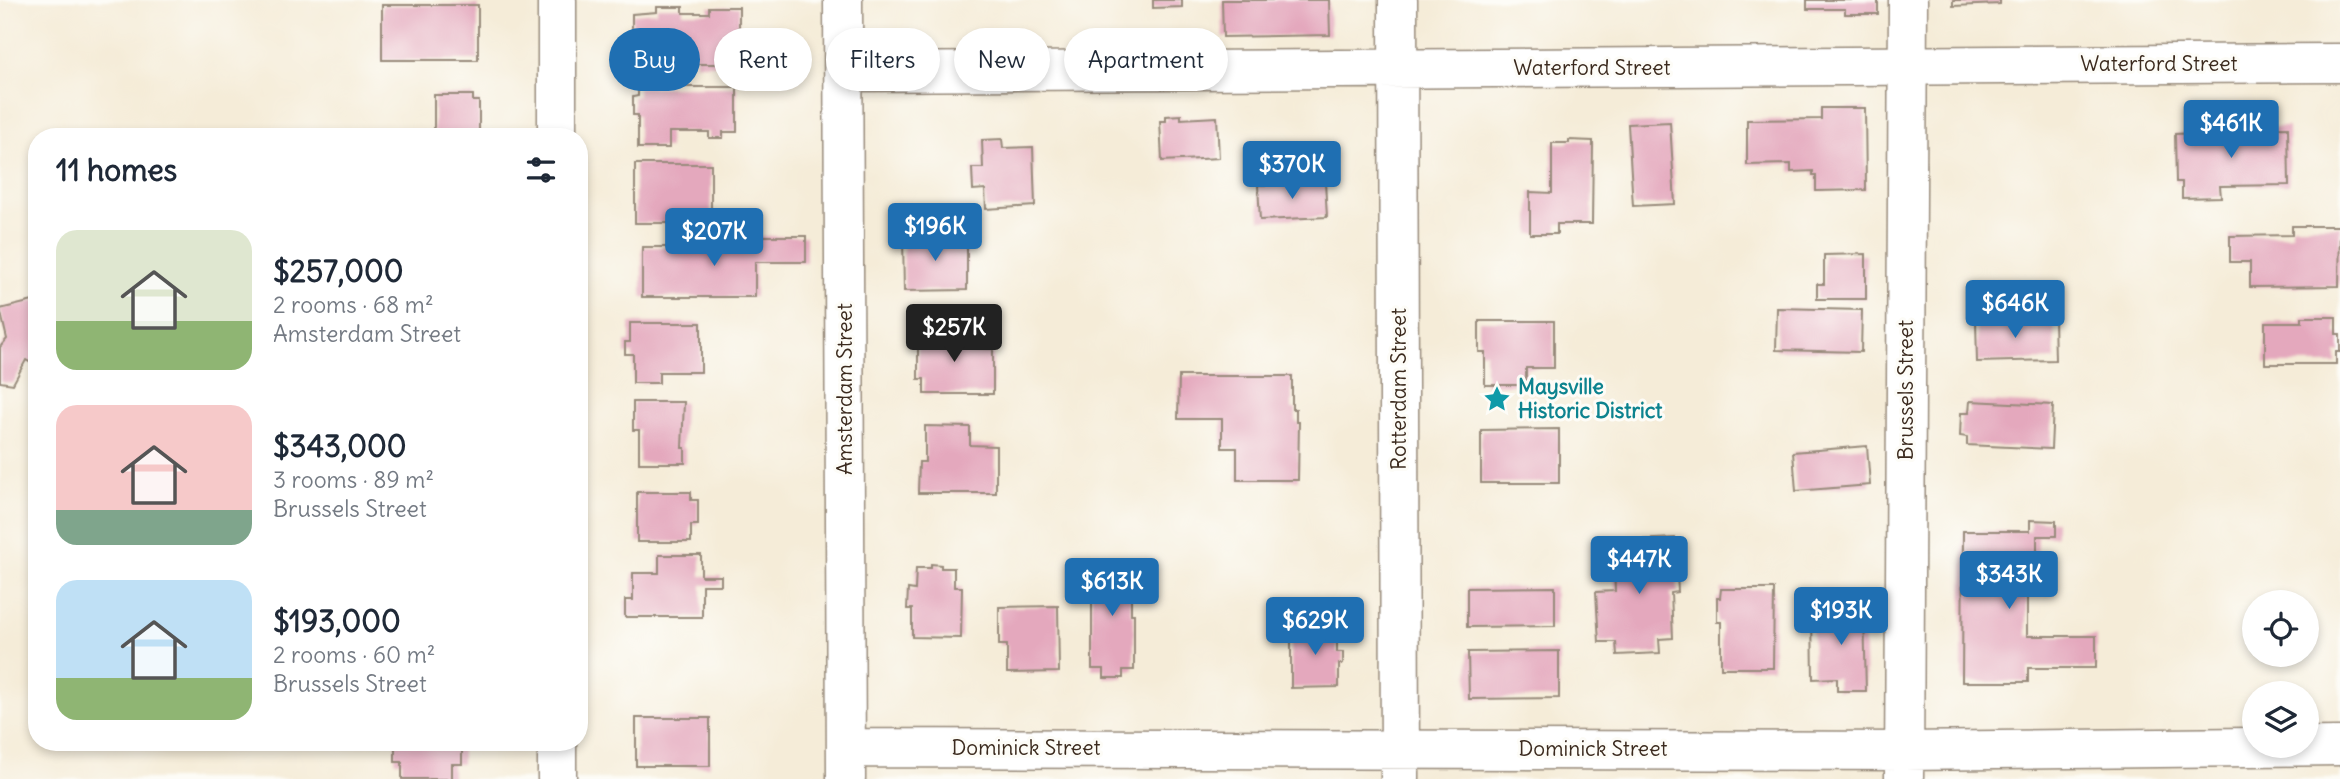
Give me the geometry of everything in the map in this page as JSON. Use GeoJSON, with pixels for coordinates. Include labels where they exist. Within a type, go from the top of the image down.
{"type":"FeatureCollection","features":[{"type":"Feature","properties":{"kind":"street"},"geometry":{"type":"LineString","coordinates":[[557,0],[557,128]]}},
{"type":"Feature","properties":{"kind":"street","name":"Amsterdam Street"},"geometry":{"type":"LineString","coordinates":[[843,0],[843,28]]}},
{"type":"Feature","properties":{"kind":"street","name":"Rotterdam Street"},"geometry":{"type":"LineString","coordinates":[[1398,0],[1400,763]]}},
{"type":"Feature","properties":{"kind":"street","name":"Brussels Street"},"geometry":{"type":"LineString","coordinates":[[1904,765],[1908,0]]}},
{"type":"Feature","properties":{"kind":"street","name":"Waterford Street"},"geometry":{"type":"LineString","coordinates":[[940,71],[2340,64]]}},
{"type":"Feature","properties":{"kind":"street","name":"Amsterdam Street"},"geometry":{"type":"LineString","coordinates":[[844,91],[846,763]]}},
{"type":"Feature","properties":{"kind":"street","name":"Dominick Street"},"geometry":{"type":"LineString","coordinates":[[846,763],[1904,765],[2340,746]]}},
{"type":"Feature","properties":{"kind":"street"},"geometry":{"type":"LineString","coordinates":[[556,779],[557,751]]}},
{"type":"Feature","properties":{"kind":"building"},"geometry":{"type":"Polygon","coordinates":[[[1153,0],[1182,0],[1182,7],[1153,8],[1153,0]]]}},
{"type":"Feature","properties":{"kind":"building"},"geometry":{"type":"Polygon","coordinates":[[[1222,0],[1329,0],[1330,35],[1228,37],[1228,28],[1223,28],[1222,0]]]}},
{"type":"Feature","properties":{"kind":"building"},"geometry":{"type":"Polygon","coordinates":[[[1807,0],[1878,0],[1878,14],[1845,14],[1845,9],[1807,9],[1807,0]]]}},
{"type":"Feature","properties":{"kind":"building"},"geometry":{"type":"Polygon","coordinates":[[[1953,0],[2000,0],[2000,4],[1953,6],[1953,0]]]}},
{"type":"Feature","properties":{"kind":"building"},"geometry":{"type":"Polygon","coordinates":[[[382,5],[478,5],[478,60],[382,60],[382,5]]]}},
{"type":"Feature","properties":{"kind":"building"},"geometry":{"type":"Polygon","coordinates":[[[657,7],[683,7],[683,13],[709,13],[709,7],[739,7],[739,28],[714,28],[714,64],[700,64],[700,28],[632,28],[632,14],[657,12],[657,7]]]}},
{"type":"Feature","properties":{"kind":"building"},"geometry":{"type":"Polygon","coordinates":[[[700,87],[714,87],[714,91],[737,91],[737,132],[723,132],[723,138],[709,138],[709,132],[669,132],[669,148],[638,148],[638,115],[633,115],[633,97],[638,96],[638,91],[700,91],[700,87]]]}},
{"type":"Feature","properties":{"kind":"building"},"geometry":{"type":"Polygon","coordinates":[[[434,95],[473,95],[473,101],[479,101],[479,128],[434,128],[434,95]]]}},
{"type":"Feature","properties":{"kind":"building"},"geometry":{"type":"Polygon","coordinates":[[[1821,108],[1865,108],[1866,190],[1816,191],[1816,175],[1813,175],[1813,171],[1791,172],[1791,164],[1747,165],[1747,120],[1821,119],[1821,108]]]}},
{"type":"Feature","properties":{"kind":"building"},"geometry":{"type":"Polygon","coordinates":[[[1181,115],[1181,119],[1217,117],[1219,158],[1162,161],[1160,121],[1166,121],[1166,116],[1181,115]]]}},
{"type":"Feature","properties":{"kind":"building"},"geometry":{"type":"Polygon","coordinates":[[[1670,122],[1675,204],[1633,206],[1628,124],[1670,122]]]}},
{"type":"Feature","properties":{"kind":"building"},"geometry":{"type":"Polygon","coordinates":[[[2288,127],[2289,185],[2220,186],[2221,197],[2182,198],[2182,182],[2176,182],[2175,134],[2217,132],[2217,129],[2288,127]]]}},
{"type":"Feature","properties":{"kind":"building"},"geometry":{"type":"Polygon","coordinates":[[[1002,139],[1003,148],[1033,147],[1035,206],[986,209],[985,189],[973,190],[972,168],[983,168],[982,140],[1002,139]]]}},
{"type":"Feature","properties":{"kind":"building"},"geometry":{"type":"Polygon","coordinates":[[[1569,140],[1593,141],[1592,224],[1557,224],[1557,234],[1530,234],[1530,192],[1552,193],[1552,143],[1569,143],[1569,140]]]}},
{"type":"Feature","properties":{"kind":"building"},"geometry":{"type":"Polygon","coordinates":[[[635,164],[711,164],[711,223],[635,223],[635,164]]]}},
{"type":"Feature","properties":{"kind":"building"},"geometry":{"type":"Polygon","coordinates":[[[1325,182],[1327,217],[1260,220],[1258,185],[1325,182]]]}},
{"type":"Feature","properties":{"kind":"building"},"geometry":{"type":"Polygon","coordinates":[[[2292,226],[2340,226],[2339,286],[2250,287],[2250,262],[2230,262],[2230,236],[2292,235],[2292,226]]]}},
{"type":"Feature","properties":{"kind":"building"},"geometry":{"type":"Polygon","coordinates":[[[752,236],[806,236],[806,262],[755,262],[755,297],[642,297],[642,247],[752,247],[752,236]]]}},
{"type":"Feature","properties":{"kind":"building"},"geometry":{"type":"Polygon","coordinates":[[[967,236],[967,290],[904,291],[903,237],[967,236]]]}},
{"type":"Feature","properties":{"kind":"building"},"geometry":{"type":"Polygon","coordinates":[[[1866,254],[1866,299],[1817,299],[1817,284],[1824,284],[1824,255],[1866,254]]]}},
{"type":"Feature","properties":{"kind":"building"},"geometry":{"type":"Polygon","coordinates":[[[28,302],[28,361],[26,360],[13,384],[0,382],[0,347],[7,339],[0,309],[28,302]]]}},
{"type":"Feature","properties":{"kind":"building"},"geometry":{"type":"Polygon","coordinates":[[[1777,308],[1862,310],[1861,352],[1776,350],[1777,308]]]}},
{"type":"Feature","properties":{"kind":"building"},"geometry":{"type":"Polygon","coordinates":[[[2302,317],[2336,317],[2340,352],[2336,352],[2336,364],[2265,364],[2265,322],[2302,322],[2302,317]]]}},
{"type":"Feature","properties":{"kind":"building"},"geometry":{"type":"Polygon","coordinates":[[[2054,318],[2055,360],[1977,362],[1976,320],[2054,318]]]}},
{"type":"Feature","properties":{"kind":"building"},"geometry":{"type":"Polygon","coordinates":[[[1479,321],[1554,321],[1554,368],[1526,368],[1526,385],[1485,385],[1485,352],[1479,352],[1479,321]]]}},
{"type":"Feature","properties":{"kind":"building"},"geometry":{"type":"Polygon","coordinates":[[[630,323],[701,323],[701,372],[659,372],[659,383],[633,383],[633,354],[625,354],[625,342],[630,342],[630,323]]]}},
{"type":"Feature","properties":{"kind":"building"},"geometry":{"type":"Polygon","coordinates":[[[918,330],[969,331],[968,348],[993,349],[993,394],[924,394],[924,379],[918,379],[918,330]]]}},
{"type":"Feature","properties":{"kind":"building"},"geometry":{"type":"Polygon","coordinates":[[[1179,376],[1292,376],[1292,409],[1296,409],[1296,422],[1299,422],[1298,480],[1237,480],[1237,448],[1222,448],[1222,419],[1178,419],[1179,376]]]}},
{"type":"Feature","properties":{"kind":"building"},"geometry":{"type":"Polygon","coordinates":[[[1970,401],[2053,405],[2051,449],[1967,445],[1967,437],[1960,436],[1961,413],[1969,413],[1970,401]]]}},
{"type":"Feature","properties":{"kind":"building"},"geometry":{"type":"Polygon","coordinates":[[[633,402],[684,402],[682,448],[685,448],[685,463],[639,463],[639,430],[633,430],[633,402]]]}},
{"type":"Feature","properties":{"kind":"building"},"geometry":{"type":"Polygon","coordinates":[[[925,426],[970,427],[970,445],[996,446],[996,493],[918,493],[919,462],[925,462],[925,426]]]}},
{"type":"Feature","properties":{"kind":"building"},"geometry":{"type":"Polygon","coordinates":[[[1559,429],[1559,483],[1481,483],[1481,430],[1559,429]]]}},
{"type":"Feature","properties":{"kind":"building"},"geometry":{"type":"Polygon","coordinates":[[[1867,446],[1870,485],[1796,491],[1793,452],[1867,446]]]}},
{"type":"Feature","properties":{"kind":"building"},"geometry":{"type":"Polygon","coordinates":[[[637,492],[691,492],[691,500],[698,500],[698,525],[691,525],[691,542],[637,542],[637,492]]]}},
{"type":"Feature","properties":{"kind":"building"},"geometry":{"type":"Polygon","coordinates":[[[2030,520],[2056,521],[2056,536],[2037,536],[2037,571],[2027,571],[2027,636],[2096,636],[2096,668],[2028,668],[2028,682],[1962,682],[1963,531],[2030,531],[2030,520]]]}},
{"type":"Feature","properties":{"kind":"building"},"geometry":{"type":"Polygon","coordinates":[[[1675,538],[1678,592],[1671,593],[1673,638],[1659,639],[1660,653],[1617,655],[1616,642],[1599,642],[1596,592],[1615,591],[1613,541],[1675,538]]]}},
{"type":"Feature","properties":{"kind":"building"},"geometry":{"type":"Polygon","coordinates":[[[659,555],[701,555],[701,576],[721,576],[721,585],[702,585],[702,617],[625,617],[625,600],[633,600],[633,573],[659,573],[659,555]]]}},
{"type":"Feature","properties":{"kind":"building"},"geometry":{"type":"Polygon","coordinates":[[[1092,560],[1131,560],[1134,670],[1123,670],[1123,678],[1104,678],[1104,669],[1092,669],[1092,560]]]}},
{"type":"Feature","properties":{"kind":"building"},"geometry":{"type":"Polygon","coordinates":[[[931,564],[941,565],[941,568],[954,568],[954,587],[962,587],[961,638],[912,637],[912,609],[907,609],[908,589],[915,590],[916,568],[931,568],[931,564]]]}},
{"type":"Feature","properties":{"kind":"building"},"geometry":{"type":"Polygon","coordinates":[[[1555,587],[1555,626],[1467,627],[1467,588],[1555,587]]]}},
{"type":"Feature","properties":{"kind":"building"},"geometry":{"type":"Polygon","coordinates":[[[1721,589],[1774,589],[1773,668],[1721,668],[1721,622],[1717,622],[1717,598],[1720,598],[1721,589]]]}},
{"type":"Feature","properties":{"kind":"building"},"geometry":{"type":"Polygon","coordinates":[[[1842,599],[1861,599],[1864,613],[1866,691],[1837,691],[1837,678],[1813,679],[1812,613],[1842,613],[1842,599]]]}},
{"type":"Feature","properties":{"kind":"building"},"geometry":{"type":"Polygon","coordinates":[[[1058,606],[1059,672],[1007,673],[1007,645],[999,645],[999,607],[1058,606]]]}},
{"type":"Feature","properties":{"kind":"building"},"geometry":{"type":"Polygon","coordinates":[[[1317,624],[1337,624],[1337,652],[1343,652],[1343,664],[1339,664],[1339,687],[1291,688],[1291,627],[1317,627],[1317,624]]]}},
{"type":"Feature","properties":{"kind":"building"},"geometry":{"type":"Polygon","coordinates":[[[1559,651],[1559,698],[1469,699],[1468,652],[1559,651]]]}},
{"type":"Feature","properties":{"kind":"building"},"geometry":{"type":"Polygon","coordinates":[[[636,718],[710,718],[710,766],[636,766],[636,718]]]}},
{"type":"Feature","properties":{"kind":"building"},"geometry":{"type":"Polygon","coordinates":[[[395,751],[462,751],[462,764],[452,764],[452,779],[402,779],[402,762],[395,762],[395,751]]]}},
{"type":"Feature","properties":{"kind":"place","name":"Maysville Historic District"},"geometry":{"type":"Point","coordinates":[1497,399]}}]}
